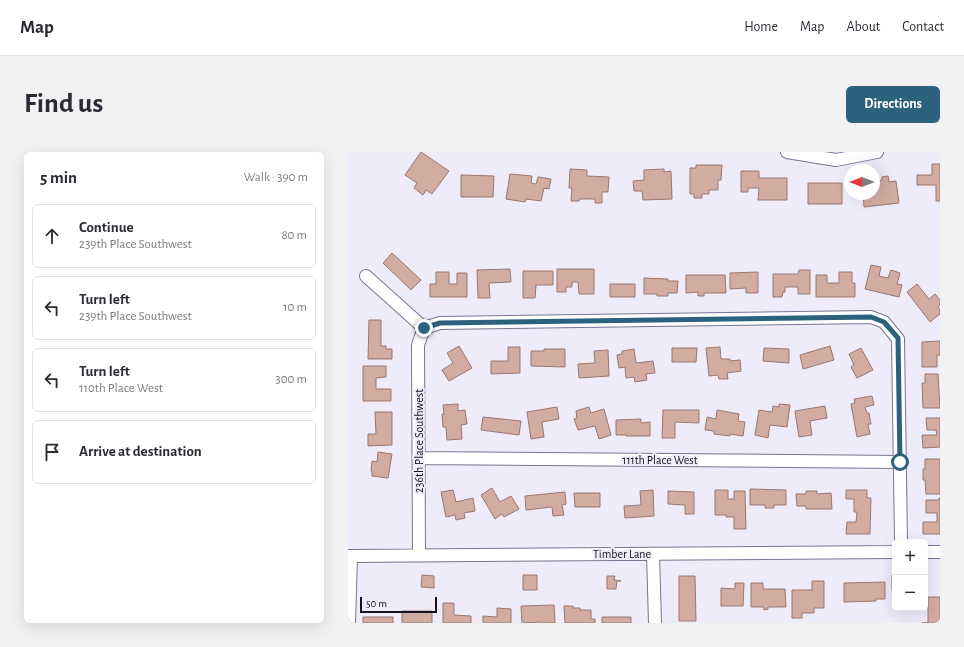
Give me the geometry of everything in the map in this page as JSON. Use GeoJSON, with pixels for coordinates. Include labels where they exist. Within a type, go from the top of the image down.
{"type":"FeatureCollection","features":[{"type":"Feature","properties":{"kind":"street"},"geometry":{"type":"LineString","coordinates":[[787,152],[836,160],[877,152]]}},
{"type":"Feature","properties":{"kind":"street"},"geometry":{"type":"LineString","coordinates":[[366,276],[424,328],[440,323],[871,317],[884,322],[898,338],[901,539]]}},
{"type":"Feature","properties":{"kind":"street","name":"236th Place Southwest"},"geometry":{"type":"LineString","coordinates":[[419,555],[418,345],[424,328]]}},
{"type":"Feature","properties":{"kind":"street","name":"111th Place West"},"geometry":{"type":"LineString","coordinates":[[419,458],[900,462]]}},
{"type":"Feature","properties":{"kind":"street","name":"Timber Lane"},"geometry":{"type":"LineString","coordinates":[[350,556],[892,552]]}},
{"type":"Feature","properties":{"kind":"street"},"geometry":{"type":"LineString","coordinates":[[928,552],[940,552]]}},
{"type":"Feature","properties":{"kind":"street"},"geometry":{"type":"LineString","coordinates":[[653,554],[654,623]]}},
{"type":"Feature","properties":{"kind":"street"},"geometry":{"type":"LineString","coordinates":[[349,623],[350,556]]}},
{"type":"Feature","properties":{"kind":"building"},"geometry":{"type":"Polygon","coordinates":[[[421,152],[449,171],[432,194],[426,190],[423,195],[414,188],[417,183],[405,175],[421,152]]]}},
{"type":"Feature","properties":{"kind":"building"},"geometry":{"type":"Polygon","coordinates":[[[932,164],[940,164],[940,201],[936,201],[936,185],[917,185],[917,175],[932,175],[932,164]]]}},
{"type":"Feature","properties":{"kind":"building"},"geometry":{"type":"Polygon","coordinates":[[[696,165],[722,165],[721,180],[718,180],[718,190],[709,190],[709,194],[702,194],[702,198],[694,198],[694,194],[690,194],[690,168],[696,168],[696,165]]]}},
{"type":"Feature","properties":{"kind":"building"},"geometry":{"type":"Polygon","coordinates":[[[570,169],[587,170],[587,176],[609,177],[608,192],[602,192],[602,203],[595,203],[595,199],[580,199],[579,201],[571,201],[572,188],[569,188],[570,169]]]}},
{"type":"Feature","properties":{"kind":"building"},"geometry":{"type":"Polygon","coordinates":[[[664,169],[664,172],[671,171],[672,199],[643,200],[642,191],[634,191],[633,181],[644,180],[644,170],[664,169]]]}},
{"type":"Feature","properties":{"kind":"building"},"geometry":{"type":"Polygon","coordinates":[[[741,171],[759,171],[759,178],[787,178],[787,200],[758,200],[759,188],[748,188],[748,192],[741,192],[741,171]]]}},
{"type":"Feature","properties":{"kind":"building"},"geometry":{"type":"Polygon","coordinates":[[[510,174],[532,176],[531,183],[536,184],[538,177],[551,179],[549,189],[544,188],[541,201],[526,199],[525,202],[506,199],[510,174]]]}},
{"type":"Feature","properties":{"kind":"building"},"geometry":{"type":"Polygon","coordinates":[[[461,175],[494,176],[493,197],[461,197],[461,175]]]}},
{"type":"Feature","properties":{"kind":"building"},"geometry":{"type":"Polygon","coordinates":[[[888,176],[889,182],[896,181],[899,203],[864,207],[863,200],[880,200],[880,180],[882,180],[882,177],[888,176]]]}},
{"type":"Feature","properties":{"kind":"building"},"geometry":{"type":"Polygon","coordinates":[[[808,183],[842,183],[842,204],[808,204],[808,183]]]}},
{"type":"Feature","properties":{"kind":"building"},"geometry":{"type":"Polygon","coordinates":[[[392,253],[421,280],[411,290],[383,263],[392,253]]]}},
{"type":"Feature","properties":{"kind":"building"},"geometry":{"type":"Polygon","coordinates":[[[871,265],[881,267],[879,276],[888,278],[891,270],[900,273],[897,284],[902,285],[899,297],[865,289],[871,265]]]}},
{"type":"Feature","properties":{"kind":"building"},"geometry":{"type":"Polygon","coordinates":[[[510,269],[511,282],[489,283],[490,298],[478,298],[477,270],[510,269]]]}},
{"type":"Feature","properties":{"kind":"building"},"geometry":{"type":"Polygon","coordinates":[[[557,269],[594,269],[594,294],[579,294],[578,282],[572,282],[572,287],[566,287],[566,292],[557,292],[557,269]]]}},
{"type":"Feature","properties":{"kind":"building"},"geometry":{"type":"Polygon","coordinates":[[[799,270],[810,270],[810,294],[798,294],[798,287],[785,287],[785,292],[783,292],[782,297],[773,297],[773,274],[798,274],[799,270]]]}},
{"type":"Feature","properties":{"kind":"building"},"geometry":{"type":"Polygon","coordinates":[[[523,271],[553,271],[553,285],[536,285],[535,298],[523,298],[523,271]]]}},
{"type":"Feature","properties":{"kind":"building"},"geometry":{"type":"Polygon","coordinates":[[[436,272],[449,272],[449,284],[457,284],[457,273],[467,273],[467,297],[430,297],[430,284],[436,284],[436,272]]]}},
{"type":"Feature","properties":{"kind":"building"},"geometry":{"type":"Polygon","coordinates":[[[758,272],[758,293],[746,293],[746,288],[730,289],[730,273],[758,272]]]}},
{"type":"Feature","properties":{"kind":"building"},"geometry":{"type":"Polygon","coordinates":[[[839,272],[852,272],[852,283],[855,283],[855,297],[816,297],[816,275],[827,275],[827,283],[839,283],[839,272]]]}},
{"type":"Feature","properties":{"kind":"building"},"geometry":{"type":"Polygon","coordinates":[[[686,275],[725,275],[726,293],[704,293],[704,296],[698,296],[698,292],[686,293],[686,275]]]}},
{"type":"Feature","properties":{"kind":"building"},"geometry":{"type":"Polygon","coordinates":[[[644,278],[678,281],[677,293],[668,293],[668,296],[644,294],[644,278]]]}},
{"type":"Feature","properties":{"kind":"building"},"geometry":{"type":"Polygon","coordinates":[[[610,284],[635,284],[635,297],[610,297],[610,284]]]}},
{"type":"Feature","properties":{"kind":"building"},"geometry":{"type":"Polygon","coordinates":[[[917,284],[929,299],[935,294],[940,300],[940,305],[938,307],[940,314],[930,322],[907,292],[917,284]]]}},
{"type":"Feature","properties":{"kind":"building"},"geometry":{"type":"Polygon","coordinates":[[[369,320],[381,320],[381,346],[386,346],[386,349],[392,349],[392,359],[368,359],[369,320]]]}},
{"type":"Feature","properties":{"kind":"building"},"geometry":{"type":"Polygon","coordinates":[[[940,341],[940,355],[937,355],[937,367],[922,367],[922,342],[940,341]]]}},
{"type":"Feature","properties":{"kind":"building"},"geometry":{"type":"Polygon","coordinates":[[[459,346],[472,368],[449,381],[442,370],[453,363],[447,353],[459,346]]]}},
{"type":"Feature","properties":{"kind":"building"},"geometry":{"type":"Polygon","coordinates":[[[830,346],[834,360],[803,369],[800,355],[830,346]]]}},
{"type":"Feature","properties":{"kind":"building"},"geometry":{"type":"Polygon","coordinates":[[[508,347],[520,347],[520,373],[491,374],[491,361],[508,361],[508,347]]]}},
{"type":"Feature","properties":{"kind":"building"},"geometry":{"type":"Polygon","coordinates":[[[720,347],[721,359],[730,359],[730,361],[740,360],[741,371],[727,373],[728,379],[719,379],[718,375],[709,376],[706,348],[720,347]]]}},
{"type":"Feature","properties":{"kind":"building"},"geometry":{"type":"Polygon","coordinates":[[[672,348],[697,348],[696,362],[672,362],[672,348]]]}},
{"type":"Feature","properties":{"kind":"building"},"geometry":{"type":"Polygon","coordinates":[[[764,348],[789,349],[789,363],[763,361],[764,348]]]}},
{"type":"Feature","properties":{"kind":"building"},"geometry":{"type":"Polygon","coordinates":[[[861,348],[873,370],[857,378],[851,367],[854,365],[849,354],[861,348]]]}},
{"type":"Feature","properties":{"kind":"building"},"geometry":{"type":"Polygon","coordinates":[[[544,349],[565,349],[565,367],[531,366],[531,351],[544,351],[544,349]]]}},
{"type":"Feature","properties":{"kind":"building"},"geometry":{"type":"Polygon","coordinates":[[[634,349],[636,363],[653,361],[655,373],[646,374],[647,380],[635,382],[634,377],[626,378],[625,367],[619,368],[617,355],[622,354],[622,351],[634,349]]]}},
{"type":"Feature","properties":{"kind":"building"},"geometry":{"type":"Polygon","coordinates":[[[608,350],[609,376],[579,378],[578,364],[595,363],[594,351],[608,350]]]}},
{"type":"Feature","properties":{"kind":"building"},"geometry":{"type":"Polygon","coordinates":[[[363,366],[386,366],[386,377],[376,378],[376,389],[391,389],[391,401],[363,401],[363,366]]]}},
{"type":"Feature","properties":{"kind":"building"},"geometry":{"type":"Polygon","coordinates":[[[925,374],[938,374],[940,408],[923,408],[922,383],[925,383],[925,374]]]}},
{"type":"Feature","properties":{"kind":"building"},"geometry":{"type":"Polygon","coordinates":[[[872,396],[874,405],[865,407],[867,413],[869,413],[871,424],[868,424],[870,434],[857,437],[851,404],[855,403],[854,399],[872,396]]]}},
{"type":"Feature","properties":{"kind":"building"},"geometry":{"type":"Polygon","coordinates":[[[458,404],[458,411],[465,410],[467,424],[461,425],[462,439],[447,440],[446,427],[443,427],[443,405],[458,404]]]}},
{"type":"Feature","properties":{"kind":"building"},"geometry":{"type":"Polygon","coordinates":[[[779,404],[790,405],[787,427],[770,425],[768,438],[755,435],[759,410],[772,412],[773,406],[779,407],[779,404]]]}},
{"type":"Feature","properties":{"kind":"building"},"geometry":{"type":"Polygon","coordinates":[[[825,406],[827,418],[810,421],[812,435],[799,437],[795,411],[825,406]]]}},
{"type":"Feature","properties":{"kind":"building"},"geometry":{"type":"Polygon","coordinates":[[[557,407],[559,419],[542,422],[544,437],[531,439],[527,412],[557,407]]]}},
{"type":"Feature","properties":{"kind":"building"},"geometry":{"type":"Polygon","coordinates":[[[589,407],[591,413],[604,409],[611,435],[599,439],[595,426],[578,430],[574,419],[577,418],[576,411],[589,407]]]}},
{"type":"Feature","properties":{"kind":"building"},"geometry":{"type":"Polygon","coordinates":[[[663,410],[699,410],[699,423],[675,422],[675,438],[662,438],[663,410]]]}},
{"type":"Feature","properties":{"kind":"building"},"geometry":{"type":"Polygon","coordinates":[[[717,410],[739,414],[738,421],[745,422],[743,436],[714,434],[714,431],[705,430],[707,417],[716,419],[717,410]]]}},
{"type":"Feature","properties":{"kind":"building"},"geometry":{"type":"Polygon","coordinates":[[[375,412],[392,412],[392,445],[368,446],[368,434],[376,434],[375,412]]]}},
{"type":"Feature","properties":{"kind":"building"},"geometry":{"type":"Polygon","coordinates":[[[483,417],[521,421],[519,435],[481,430],[483,417]]]}},
{"type":"Feature","properties":{"kind":"building"},"geometry":{"type":"Polygon","coordinates":[[[926,418],[940,418],[940,447],[923,448],[922,435],[937,435],[936,430],[927,430],[926,418]]]}},
{"type":"Feature","properties":{"kind":"building"},"geometry":{"type":"Polygon","coordinates":[[[641,419],[641,423],[650,422],[650,436],[616,435],[616,420],[641,419]]]}},
{"type":"Feature","properties":{"kind":"building"},"geometry":{"type":"Polygon","coordinates":[[[378,452],[392,454],[388,478],[372,476],[372,461],[377,462],[378,452]]]}},
{"type":"Feature","properties":{"kind":"building"},"geometry":{"type":"Polygon","coordinates":[[[925,459],[940,459],[940,494],[926,494],[925,480],[923,480],[925,459]]]}},
{"type":"Feature","properties":{"kind":"building"},"geometry":{"type":"Polygon","coordinates":[[[492,488],[500,502],[511,496],[519,509],[504,517],[502,514],[495,519],[481,495],[492,488]]]}},
{"type":"Feature","properties":{"kind":"building"},"geometry":{"type":"Polygon","coordinates":[[[750,489],[786,490],[786,505],[774,505],[774,508],[765,508],[765,505],[750,505],[750,489]]]}},
{"type":"Feature","properties":{"kind":"building"},"geometry":{"type":"Polygon","coordinates":[[[453,490],[456,502],[473,498],[475,511],[464,513],[465,518],[456,520],[455,515],[446,517],[441,492],[453,490]]]}},
{"type":"Feature","properties":{"kind":"building"},"geometry":{"type":"Polygon","coordinates":[[[653,490],[654,516],[625,518],[624,506],[641,505],[640,491],[653,490]]]}},
{"type":"Feature","properties":{"kind":"building"},"geometry":{"type":"Polygon","coordinates":[[[715,490],[728,490],[728,499],[734,499],[734,491],[745,491],[746,529],[734,529],[734,517],[715,515],[715,490]]]}},
{"type":"Feature","properties":{"kind":"building"},"geometry":{"type":"Polygon","coordinates":[[[846,490],[867,490],[867,498],[871,498],[870,534],[846,534],[847,522],[856,522],[857,512],[854,512],[854,499],[846,499],[846,490]]]}},
{"type":"Feature","properties":{"kind":"building"},"geometry":{"type":"Polygon","coordinates":[[[668,491],[694,492],[694,514],[685,514],[685,505],[668,504],[668,491]]]}},
{"type":"Feature","properties":{"kind":"building"},"geometry":{"type":"Polygon","coordinates":[[[806,491],[817,491],[817,494],[831,493],[832,509],[806,509],[806,506],[797,506],[796,494],[806,494],[806,491]]]}},
{"type":"Feature","properties":{"kind":"building"},"geometry":{"type":"Polygon","coordinates":[[[565,492],[566,504],[562,505],[564,515],[553,516],[552,507],[526,510],[525,496],[565,492]]]}},
{"type":"Feature","properties":{"kind":"building"},"geometry":{"type":"Polygon","coordinates":[[[574,493],[600,493],[600,507],[575,507],[574,493]]]}},
{"type":"Feature","properties":{"kind":"building"},"geometry":{"type":"Polygon","coordinates":[[[939,498],[940,534],[923,534],[923,522],[937,522],[937,513],[926,513],[926,500],[939,500],[939,498]]]}},
{"type":"Feature","properties":{"kind":"building"},"geometry":{"type":"Polygon","coordinates":[[[422,575],[434,576],[434,588],[421,587],[422,575]]]}},
{"type":"Feature","properties":{"kind":"building"},"geometry":{"type":"Polygon","coordinates":[[[523,575],[537,575],[537,590],[523,590],[523,575]]]}},
{"type":"Feature","properties":{"kind":"building"},"geometry":{"type":"Polygon","coordinates":[[[607,576],[615,576],[614,580],[621,581],[617,581],[616,589],[607,589],[607,576]]]}},
{"type":"Feature","properties":{"kind":"building"},"geometry":{"type":"Polygon","coordinates":[[[679,576],[695,576],[696,621],[679,621],[679,576]]]}},
{"type":"Feature","properties":{"kind":"building"},"geometry":{"type":"Polygon","coordinates":[[[812,581],[824,581],[824,608],[814,608],[814,613],[802,613],[802,618],[792,618],[792,590],[812,590],[812,581]]]}},
{"type":"Feature","properties":{"kind":"building"},"geometry":{"type":"Polygon","coordinates":[[[885,582],[885,599],[876,599],[876,601],[844,602],[844,583],[885,582]]]}},
{"type":"Feature","properties":{"kind":"building"},"geometry":{"type":"Polygon","coordinates":[[[735,583],[744,583],[743,606],[721,606],[721,588],[735,589],[735,583]]]}},
{"type":"Feature","properties":{"kind":"building"},"geometry":{"type":"Polygon","coordinates":[[[751,583],[763,583],[763,589],[785,589],[786,607],[768,607],[768,609],[764,610],[764,607],[751,607],[751,583]]]}},
{"type":"Feature","properties":{"kind":"building"},"geometry":{"type":"Polygon","coordinates":[[[928,597],[940,597],[940,623],[928,623],[928,597]]]}},
{"type":"Feature","properties":{"kind":"building"},"geometry":{"type":"Polygon","coordinates":[[[443,603],[454,603],[454,615],[471,616],[471,623],[443,623],[443,603]]]}},
{"type":"Feature","properties":{"kind":"building"},"geometry":{"type":"Polygon","coordinates":[[[554,605],[555,623],[522,623],[521,606],[554,605]]]}},
{"type":"Feature","properties":{"kind":"building"},"geometry":{"type":"Polygon","coordinates":[[[564,606],[573,606],[573,608],[580,608],[580,610],[591,610],[591,619],[595,619],[595,623],[565,623],[564,606]]]}},
{"type":"Feature","properties":{"kind":"building"},"geometry":{"type":"Polygon","coordinates":[[[497,608],[511,609],[511,623],[483,623],[483,616],[497,617],[497,608]]]}},
{"type":"Feature","properties":{"kind":"building"},"geometry":{"type":"Polygon","coordinates":[[[402,611],[432,611],[432,623],[402,623],[402,611]]]}},
{"type":"Feature","properties":{"kind":"building"},"geometry":{"type":"Polygon","coordinates":[[[363,617],[393,617],[393,623],[363,623],[363,617]]]}},
{"type":"Feature","properties":{"kind":"building"},"geometry":{"type":"Polygon","coordinates":[[[602,617],[631,617],[631,623],[602,623],[602,617]]]}},
{"type":"Feature","properties":{"kind":"route"},"geometry":{"type":"LineString","coordinates":[[424,328],[440,323],[871,317],[884,322],[898,338],[900,462]]}}]}
